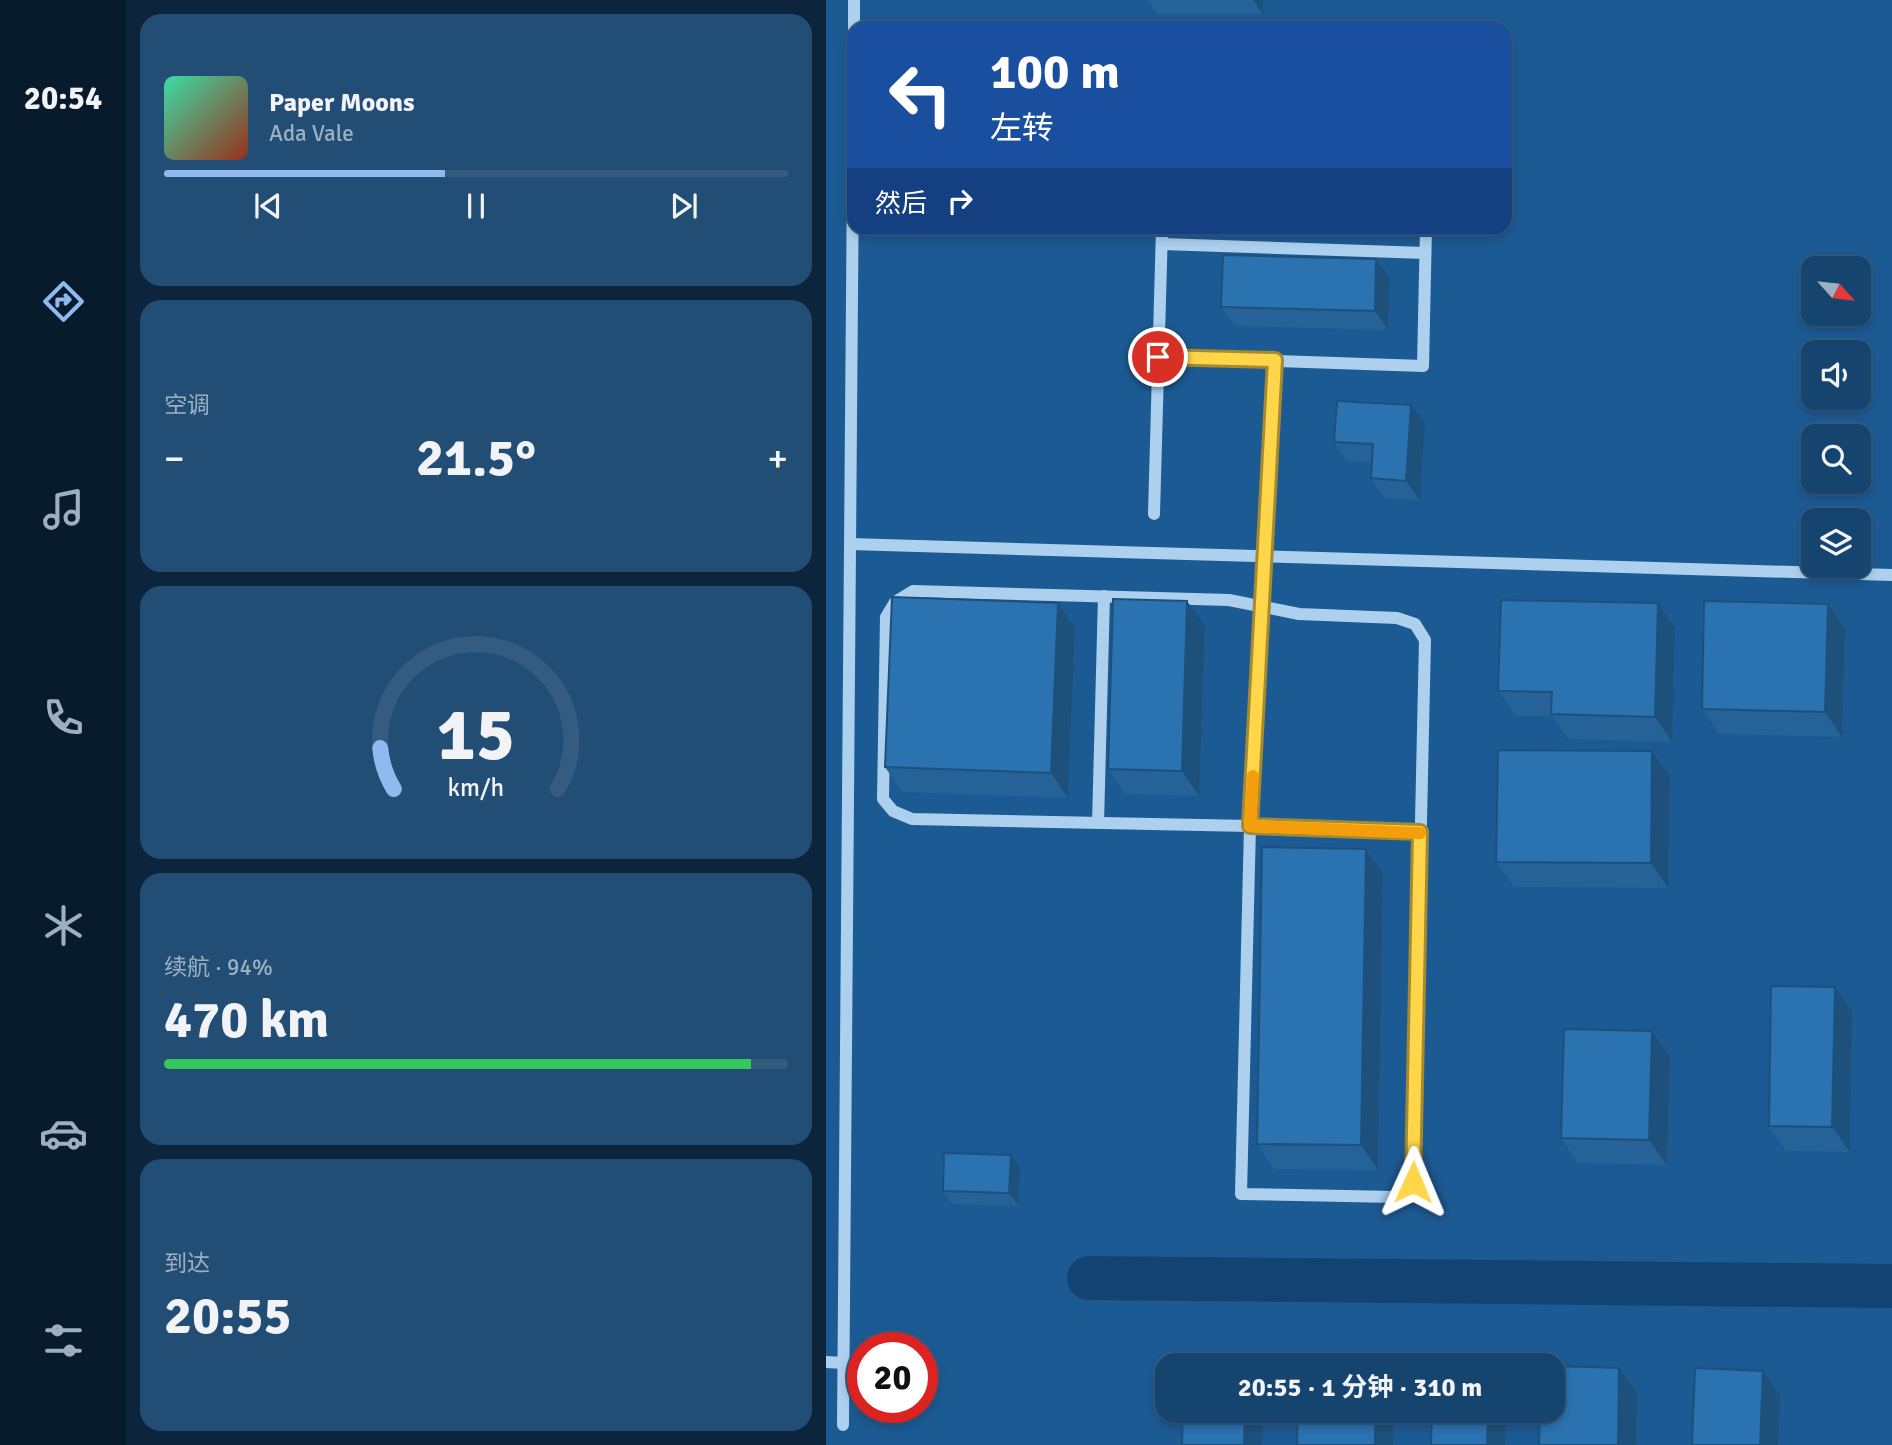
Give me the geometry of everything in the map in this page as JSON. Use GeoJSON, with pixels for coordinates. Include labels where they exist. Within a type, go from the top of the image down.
{"type":"FeatureCollection","features":[{"type":"Feature","properties":{"kind":"street"},"geometry":{"type":"LineString","coordinates":[[854,0],[854,21]]}},
{"type":"Feature","properties":{"kind":"street"},"geometry":{"type":"LineString","coordinates":[[844,1425],[852,235]]}},
{"type":"Feature","properties":{"kind":"street"},"geometry":{"type":"LineString","coordinates":[[1154,514],[1162,235]]}},
{"type":"Feature","properties":{"kind":"street"},"geometry":{"type":"LineString","coordinates":[[1158,357],[1423,366],[1426,235]]}},
{"type":"Feature","properties":{"kind":"street"},"geometry":{"type":"LineString","coordinates":[[1162,243],[1425,253]]}},
{"type":"Feature","properties":{"kind":"street"},"geometry":{"type":"LineString","coordinates":[[1275,360],[1265,556],[1250,826],[1241,1194],[1395,1197],[1413,1182],[1424,640],[1416,624],[1397,618],[1299,614],[1229,600],[913,591],[895,602],[886,617],[883,799],[893,811],[912,819],[1250,826],[1420,832]]}},
{"type":"Feature","properties":{"kind":"street"},"geometry":{"type":"LineString","coordinates":[[850,544],[1892,575]]}},
{"type":"Feature","properties":{"kind":"street"},"geometry":{"type":"LineString","coordinates":[[1098,823],[1104,596]]}},
{"type":"Feature","properties":{"kind":"street"},"geometry":{"type":"LineString","coordinates":[[826,1362],[844,1363]]}},
{"type":"Feature","properties":{"kind":"building"},"geometry":{"type":"Polygon","coordinates":[[[1223,255],[1376,259],[1375,311],[1221,307],[1223,255]]]}},
{"type":"Feature","properties":{"kind":"building"},"geometry":{"type":"Polygon","coordinates":[[[1337,401],[1411,405],[1406,481],[1371,478],[1373,444],[1334,442],[1337,401]]]}},
{"type":"Feature","properties":{"kind":"building"},"geometry":{"type":"Polygon","coordinates":[[[892,597],[1058,603],[1051,773],[885,767],[892,597]]]}},
{"type":"Feature","properties":{"kind":"building"},"geometry":{"type":"Polygon","coordinates":[[[1113,599],[1187,601],[1182,771],[1108,769],[1113,599]]]}},
{"type":"Feature","properties":{"kind":"building"},"geometry":{"type":"Polygon","coordinates":[[[1501,600],[1658,603],[1655,717],[1551,714],[1552,692],[1498,691],[1501,600]]]}},
{"type":"Feature","properties":{"kind":"building"},"geometry":{"type":"Polygon","coordinates":[[[1704,601],[1828,604],[1825,712],[1702,709],[1704,601]]]}},
{"type":"Feature","properties":{"kind":"building"},"geometry":{"type":"Polygon","coordinates":[[[1498,750],[1652,751],[1651,863],[1496,862],[1498,750]]]}},
{"type":"Feature","properties":{"kind":"building"},"geometry":{"type":"Polygon","coordinates":[[[1262,847],[1366,849],[1361,1145],[1257,1144],[1262,847]]]}},
{"type":"Feature","properties":{"kind":"building"},"geometry":{"type":"Polygon","coordinates":[[[1771,986],[1835,987],[1832,1127],[1769,1126],[1771,986]]]}},
{"type":"Feature","properties":{"kind":"building"},"geometry":{"type":"Polygon","coordinates":[[[1564,1029],[1652,1031],[1649,1140],[1561,1138],[1564,1029]]]}},
{"type":"Feature","properties":{"kind":"building"},"geometry":{"type":"Polygon","coordinates":[[[944,1153],[1011,1155],[1009,1193],[943,1191],[944,1153]]]}},
{"type":"Feature","properties":{"kind":"building"},"geometry":{"type":"Polygon","coordinates":[[[1565,1366],[1619,1368],[1618,1445],[1539,1445],[1540,1423],[1565,1423],[1565,1366]]]}},
{"type":"Feature","properties":{"kind":"building"},"geometry":{"type":"Polygon","coordinates":[[[1695,1368],[1763,1371],[1760,1445],[1692,1445],[1695,1368]]]}},
{"type":"Feature","properties":{"kind":"building"},"geometry":{"type":"Polygon","coordinates":[[[1183,1423],[1245,1423],[1244,1445],[1182,1445],[1183,1423]]]}},
{"type":"Feature","properties":{"kind":"building"},"geometry":{"type":"Polygon","coordinates":[[[1298,1423],[1375,1423],[1375,1445],[1297,1445],[1298,1423]]]}},
{"type":"Feature","properties":{"kind":"building"},"geometry":{"type":"Polygon","coordinates":[[[1432,1423],[1488,1423],[1487,1445],[1431,1445],[1432,1423]]]}},
{"type":"Feature","properties":{"kind":"waterway"},"geometry":{"type":"LineString","coordinates":[[1089,1278],[1892,1286]]}},
{"type":"Feature","properties":{"kind":"slow traffic"},"geometry":{"type":"LineString","coordinates":[[1253,776],[1250,826],[1420,833]]}},
{"type":"Feature","properties":{"kind":"route"},"geometry":{"type":"LineString","coordinates":[[1158,357],[1275,360],[1250,826],[1420,832],[1413,1182]]}}]}
